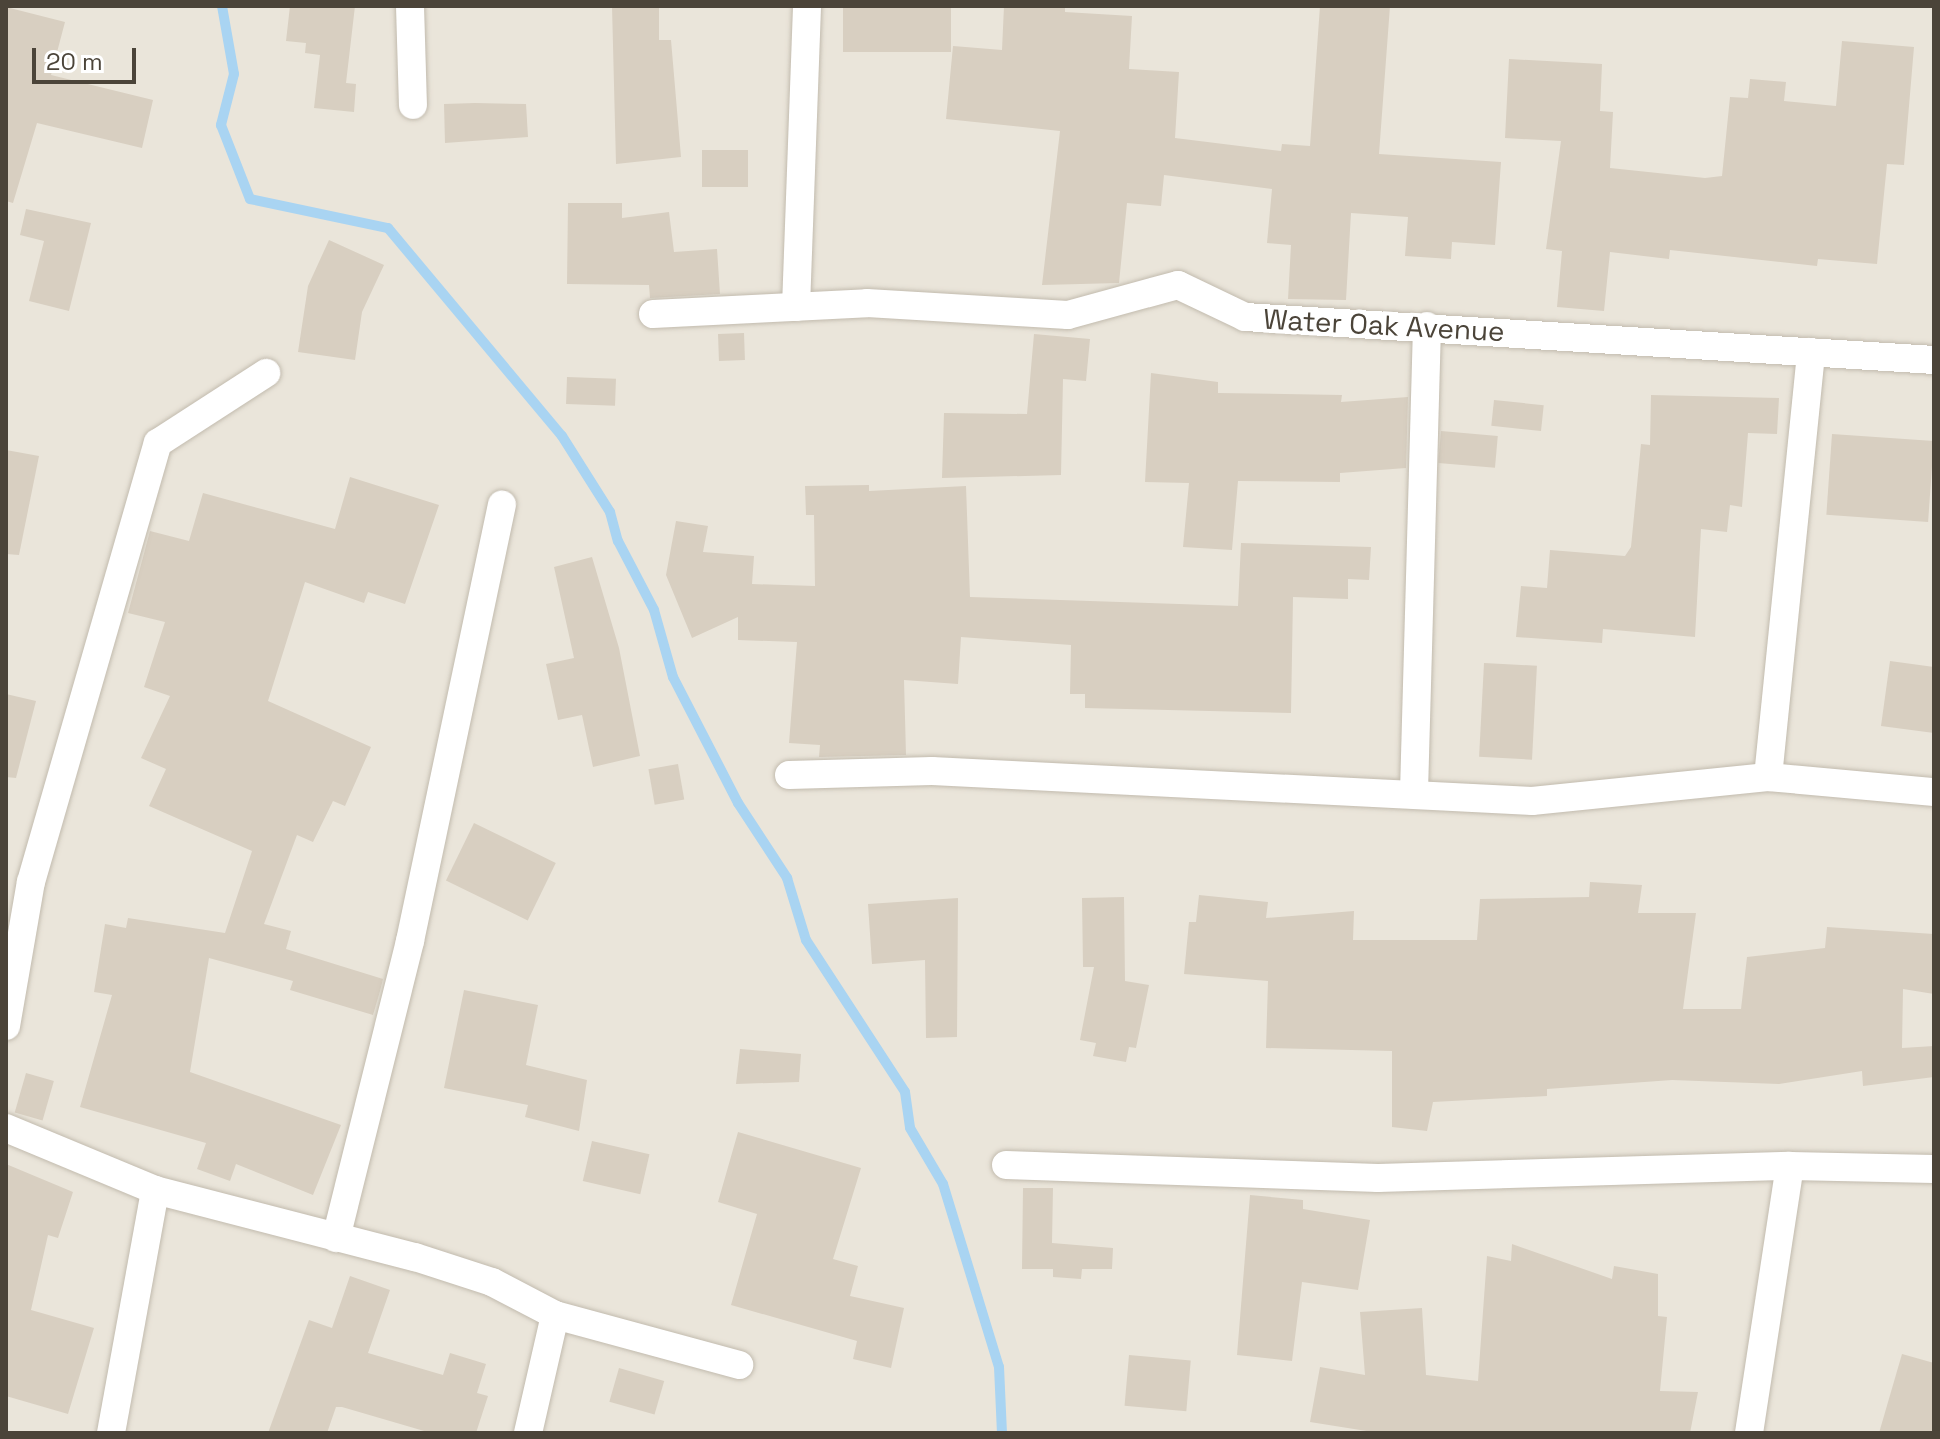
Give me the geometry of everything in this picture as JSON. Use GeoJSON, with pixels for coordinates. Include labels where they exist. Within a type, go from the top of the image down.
{"type":"FeatureCollection","features":[{"type":"Feature","properties":{"kind":"street"},"geometry":{"type":"LineString","coordinates":[[410,6],[413,105]]}},
{"type":"Feature","properties":{"kind":"street"},"geometry":{"type":"LineString","coordinates":[[796,307],[807,6]]}},
{"type":"Feature","properties":{"kind":"street","name":"Water Oak Avenue"},"geometry":{"type":"LineString","coordinates":[[653,314],[867,303],[1068,315],[1178,285],[1245,317],[1934,360]]}},
{"type":"Feature","properties":{"kind":"street"},"geometry":{"type":"LineString","coordinates":[[1414,792],[1427,326]]}},
{"type":"Feature","properties":{"kind":"street"},"geometry":{"type":"LineString","coordinates":[[1768,777],[1811,352]]}},
{"type":"Feature","properties":{"kind":"street"},"geometry":{"type":"LineString","coordinates":[[6,1026],[31,882],[158,443],[266,373]]}},
{"type":"Feature","properties":{"kind":"street"},"geometry":{"type":"LineString","coordinates":[[336,1238],[410,941],[502,505]]}},
{"type":"Feature","properties":{"kind":"street"},"geometry":{"type":"LineString","coordinates":[[789,775],[932,771],[1384,798],[1414,792],[1532,801],[1768,777],[1934,792]]}},
{"type":"Feature","properties":{"kind":"street"},"geometry":{"type":"LineString","coordinates":[[6,1128],[155,1190],[492,1282],[555,1315],[739,1365]]}},
{"type":"Feature","properties":{"kind":"street"},"geometry":{"type":"LineString","coordinates":[[1006,1165],[1378,1178],[1790,1166],[1934,1169]]}},
{"type":"Feature","properties":{"kind":"street"},"geometry":{"type":"LineString","coordinates":[[1749,1433],[1790,1166]]}},
{"type":"Feature","properties":{"kind":"street"},"geometry":{"type":"LineString","coordinates":[[111,1433],[155,1190]]}},
{"type":"Feature","properties":{"kind":"street"},"geometry":{"type":"LineString","coordinates":[[528,1433],[555,1315]]}},
{"type":"Feature","properties":{"kind":"shaded area"},"geometry":{"type":"Polygon","coordinates":[[[6,6],[1934,6],[1934,1433],[6,1433],[6,6]]]}},
{"type":"Feature","properties":{"kind":"building"},"geometry":{"type":"Polygon","coordinates":[[[290,6],[355,6],[346,83],[356,84],[354,112],[314,108],[320,55],[305,53],[306,43],[286,41],[290,6]]]}},
{"type":"Feature","properties":{"kind":"building"},"geometry":{"type":"Polygon","coordinates":[[[612,6],[659,6],[659,40],[671,40],[681,157],[616,164],[612,6]]]}},
{"type":"Feature","properties":{"kind":"building"},"geometry":{"type":"Polygon","coordinates":[[[843,6],[951,6],[951,52],[843,52],[843,6]]]}},
{"type":"Feature","properties":{"kind":"building"},"geometry":{"type":"Polygon","coordinates":[[[1004,6],[1065,6],[1065,12],[1132,16],[1129,69],[1179,72],[1175,138],[1281,151],[1282,144],[1310,146],[1320,6],[1390,6],[1379,154],[1501,162],[1495,245],[1452,242],[1451,259],[1405,256],[1408,217],[1351,213],[1346,300],[1288,299],[1291,245],[1267,243],[1272,189],[1164,175],[1161,206],[1127,203],[1119,283],[1042,285],[1060,131],[946,119],[953,46],[1002,50],[1004,6]]]}},
{"type":"Feature","properties":{"kind":"building"},"geometry":{"type":"Polygon","coordinates":[[[6,7],[65,22],[51,75],[153,100],[142,148],[37,123],[13,203],[6,201],[6,7]]]}},
{"type":"Feature","properties":{"kind":"building"},"geometry":{"type":"Polygon","coordinates":[[[1842,41],[1914,47],[1904,165],[1887,164],[1877,264],[1818,259],[1817,266],[1670,250],[1669,259],[1610,252],[1604,311],[1557,307],[1562,251],[1546,249],[1561,141],[1505,138],[1509,59],[1602,64],[1600,111],[1613,112],[1610,168],[1705,178],[1722,176],[1730,97],[1748,98],[1750,79],[1786,82],[1784,101],[1836,106],[1842,41]]]}},
{"type":"Feature","properties":{"kind":"building"},"geometry":{"type":"Polygon","coordinates":[[[444,104],[526,104],[528,137],[445,143],[444,104]]]}},
{"type":"Feature","properties":{"kind":"building"},"geometry":{"type":"Polygon","coordinates":[[[702,150],[748,150],[748,187],[702,187],[702,150]]]}},
{"type":"Feature","properties":{"kind":"building"},"geometry":{"type":"Polygon","coordinates":[[[568,203],[622,203],[622,218],[669,212],[674,252],[717,249],[720,294],[650,298],[649,285],[567,284],[568,203]]]}},
{"type":"Feature","properties":{"kind":"building"},"geometry":{"type":"Polygon","coordinates":[[[26,209],[91,223],[69,311],[29,301],[44,241],[20,235],[26,209]]]}},
{"type":"Feature","properties":{"kind":"building"},"geometry":{"type":"Polygon","coordinates":[[[329,240],[384,265],[362,312],[355,360],[298,352],[308,286],[329,240]]]}},
{"type":"Feature","properties":{"kind":"building"},"geometry":{"type":"Polygon","coordinates":[[[744,333],[745,360],[719,361],[718,334],[744,333]]]}},
{"type":"Feature","properties":{"kind":"building"},"geometry":{"type":"Polygon","coordinates":[[[1034,334],[1090,339],[1086,381],[1063,379],[1061,475],[942,478],[944,413],[1027,414],[1034,334]]]}},
{"type":"Feature","properties":{"kind":"building"},"geometry":{"type":"Polygon","coordinates":[[[1151,373],[1218,382],[1218,393],[1342,395],[1341,402],[1408,397],[1406,468],[1340,473],[1340,482],[1238,481],[1232,550],[1183,547],[1189,483],[1145,482],[1151,373]]]}},
{"type":"Feature","properties":{"kind":"building"},"geometry":{"type":"Polygon","coordinates":[[[567,377],[616,379],[615,406],[566,404],[567,377]]]}},
{"type":"Feature","properties":{"kind":"building"},"geometry":{"type":"Polygon","coordinates":[[[1651,395],[1779,398],[1777,434],[1748,433],[1742,507],[1730,505],[1727,532],[1701,529],[1695,637],[1603,629],[1602,643],[1516,637],[1521,586],[1547,588],[1550,550],[1625,556],[1631,547],[1641,444],[1650,445],[1651,395]]]}},
{"type":"Feature","properties":{"kind":"building"},"geometry":{"type":"Polygon","coordinates":[[[1494,400],[1544,405],[1541,431],[1491,426],[1494,400]]]}},
{"type":"Feature","properties":{"kind":"building"},"geometry":{"type":"Polygon","coordinates":[[[1441,431],[1498,436],[1495,468],[1438,463],[1441,431]]]}},
{"type":"Feature","properties":{"kind":"building"},"geometry":{"type":"Polygon","coordinates":[[[1832,434],[1934,441],[1928,522],[1826,515],[1832,434]]]}},
{"type":"Feature","properties":{"kind":"building"},"geometry":{"type":"Polygon","coordinates":[[[6,450],[39,456],[19,555],[6,554],[6,450]]]}},
{"type":"Feature","properties":{"kind":"building"},"geometry":{"type":"Polygon","coordinates":[[[350,477],[439,505],[405,604],[368,592],[364,603],[305,582],[268,701],[371,747],[345,806],[333,801],[313,842],[297,835],[264,924],[291,931],[286,949],[383,979],[380,991],[373,1015],[290,990],[293,981],[209,958],[190,1072],[341,1125],[313,1195],[236,1164],[230,1181],[197,1169],[206,1143],[80,1107],[112,995],[94,992],[105,924],[126,928],[128,918],[225,933],[252,851],[149,806],[166,769],[141,758],[170,696],[144,687],[165,622],[128,613],[150,531],[189,541],[203,493],[335,529],[350,477]]]}},
{"type":"Feature","properties":{"kind":"building"},"geometry":{"type":"Polygon","coordinates":[[[869,485],[869,491],[966,486],[970,597],[1238,606],[1241,543],[1371,547],[1369,580],[1348,579],[1348,599],[1293,597],[1291,713],[1085,708],[1085,694],[1070,694],[1071,645],[961,637],[958,684],[904,680],[906,755],[819,757],[820,745],[789,743],[797,642],[738,640],[738,617],[692,638],[666,575],[676,521],[708,526],[703,552],[754,556],[752,584],[815,586],[814,515],[806,515],[805,486],[869,485]]]}},
{"type":"Feature","properties":{"kind":"building"},"geometry":{"type":"Polygon","coordinates":[[[592,557],[619,648],[640,756],[593,767],[582,715],[558,720],[546,664],[574,658],[554,567],[592,557]]]}},
{"type":"Feature","properties":{"kind":"building"},"geometry":{"type":"Polygon","coordinates":[[[1890,661],[1934,667],[1934,733],[1881,726],[1890,661]]]}},
{"type":"Feature","properties":{"kind":"building"},"geometry":{"type":"Polygon","coordinates":[[[1484,663],[1537,666],[1532,760],[1479,757],[1484,663]]]}},
{"type":"Feature","properties":{"kind":"building"},"geometry":{"type":"Polygon","coordinates":[[[6,694],[36,701],[16,778],[6,777],[6,694]]]}},
{"type":"Feature","properties":{"kind":"building"},"geometry":{"type":"Polygon","coordinates":[[[678,764],[684,799],[655,805],[648,769],[678,764]]]}},
{"type":"Feature","properties":{"kind":"building"},"geometry":{"type":"Polygon","coordinates":[[[474,823],[556,863],[528,920],[446,881],[474,823]]]}},
{"type":"Feature","properties":{"kind":"building"},"geometry":{"type":"Polygon","coordinates":[[[1590,882],[1642,885],[1638,913],[1696,913],[1683,1009],[1741,1009],[1747,957],[1825,948],[1827,927],[1934,934],[1934,994],[1903,989],[1902,1048],[1934,1046],[1934,1077],[1863,1086],[1862,1071],[1779,1084],[1672,1080],[1547,1089],[1547,1096],[1433,1102],[1427,1131],[1392,1127],[1392,1051],[1266,1048],[1268,981],[1184,974],[1189,922],[1196,922],[1199,895],[1268,902],[1266,918],[1354,911],[1353,940],[1477,940],[1480,899],[1589,897],[1590,882]]]}},
{"type":"Feature","properties":{"kind":"building"},"geometry":{"type":"Polygon","coordinates":[[[1124,897],[1125,981],[1149,985],[1136,1048],[1129,1047],[1126,1062],[1093,1056],[1096,1043],[1080,1040],[1094,967],[1083,967],[1082,898],[1124,897]]]}},
{"type":"Feature","properties":{"kind":"building"},"geometry":{"type":"Polygon","coordinates":[[[958,898],[957,1037],[926,1038],[925,960],[872,964],[868,904],[958,898]]]}},
{"type":"Feature","properties":{"kind":"building"},"geometry":{"type":"Polygon","coordinates":[[[464,990],[538,1005],[526,1065],[587,1080],[579,1131],[525,1117],[528,1105],[444,1088],[464,990]]]}},
{"type":"Feature","properties":{"kind":"building"},"geometry":{"type":"Polygon","coordinates":[[[740,1049],[801,1054],[799,1082],[736,1084],[740,1049]]]}},
{"type":"Feature","properties":{"kind":"building"},"geometry":{"type":"Polygon","coordinates":[[[26,1073],[54,1081],[43,1120],[15,1112],[26,1073]]]}},
{"type":"Feature","properties":{"kind":"building"},"geometry":{"type":"Polygon","coordinates":[[[738,1132],[861,1168],[833,1259],[858,1266],[850,1296],[904,1308],[891,1368],[853,1359],[857,1341],[731,1305],[757,1214],[718,1202],[738,1132]]]}},
{"type":"Feature","properties":{"kind":"building"},"geometry":{"type":"Polygon","coordinates":[[[592,1141],[649,1154],[640,1194],[583,1181],[592,1141]]]}},
{"type":"Feature","properties":{"kind":"building"},"geometry":{"type":"Polygon","coordinates":[[[6,1164],[73,1192],[58,1238],[48,1235],[31,1310],[94,1328],[68,1414],[6,1396],[6,1164]]]}},
{"type":"Feature","properties":{"kind":"building"},"geometry":{"type":"Polygon","coordinates":[[[1023,1188],[1053,1188],[1052,1243],[1113,1248],[1112,1269],[1082,1269],[1081,1279],[1053,1277],[1053,1269],[1022,1269],[1023,1188]]]}},
{"type":"Feature","properties":{"kind":"building"},"geometry":{"type":"Polygon","coordinates":[[[1250,1195],[1303,1200],[1303,1209],[1370,1220],[1358,1290],[1302,1282],[1292,1361],[1237,1355],[1250,1195]]]}},
{"type":"Feature","properties":{"kind":"building"},"geometry":{"type":"Polygon","coordinates":[[[1512,1244],[1612,1279],[1614,1266],[1658,1274],[1658,1316],[1667,1317],[1660,1391],[1698,1392],[1690,1433],[1379,1433],[1310,1422],[1320,1367],[1365,1375],[1360,1312],[1422,1308],[1426,1375],[1478,1381],[1487,1256],[1511,1261],[1512,1244]]]}},
{"type":"Feature","properties":{"kind":"building"},"geometry":{"type":"Polygon","coordinates":[[[350,1276],[390,1290],[368,1353],[443,1375],[450,1353],[486,1364],[477,1393],[488,1396],[476,1433],[431,1433],[336,1407],[327,1433],[268,1433],[309,1320],[332,1328],[350,1276]]]}},
{"type":"Feature","properties":{"kind":"building"},"geometry":{"type":"Polygon","coordinates":[[[1902,1354],[1934,1363],[1934,1433],[1879,1433],[1902,1354]]]}},
{"type":"Feature","properties":{"kind":"building"},"geometry":{"type":"Polygon","coordinates":[[[1129,1355],[1191,1360],[1186,1411],[1125,1406],[1129,1355]]]}},
{"type":"Feature","properties":{"kind":"building"},"geometry":{"type":"Polygon","coordinates":[[[619,1368],[664,1381],[655,1415],[609,1402],[619,1368]]]}},
{"type":"Feature","properties":{"kind":"waterway"},"geometry":{"type":"LineString","coordinates":[[222,6],[234,74],[221,125],[250,199],[388,228],[562,436],[610,512],[618,541],[654,610],[673,677],[738,803],[787,878],[806,940],[905,1092],[910,1128],[943,1184],[999,1367],[1002,1433]]}}]}
